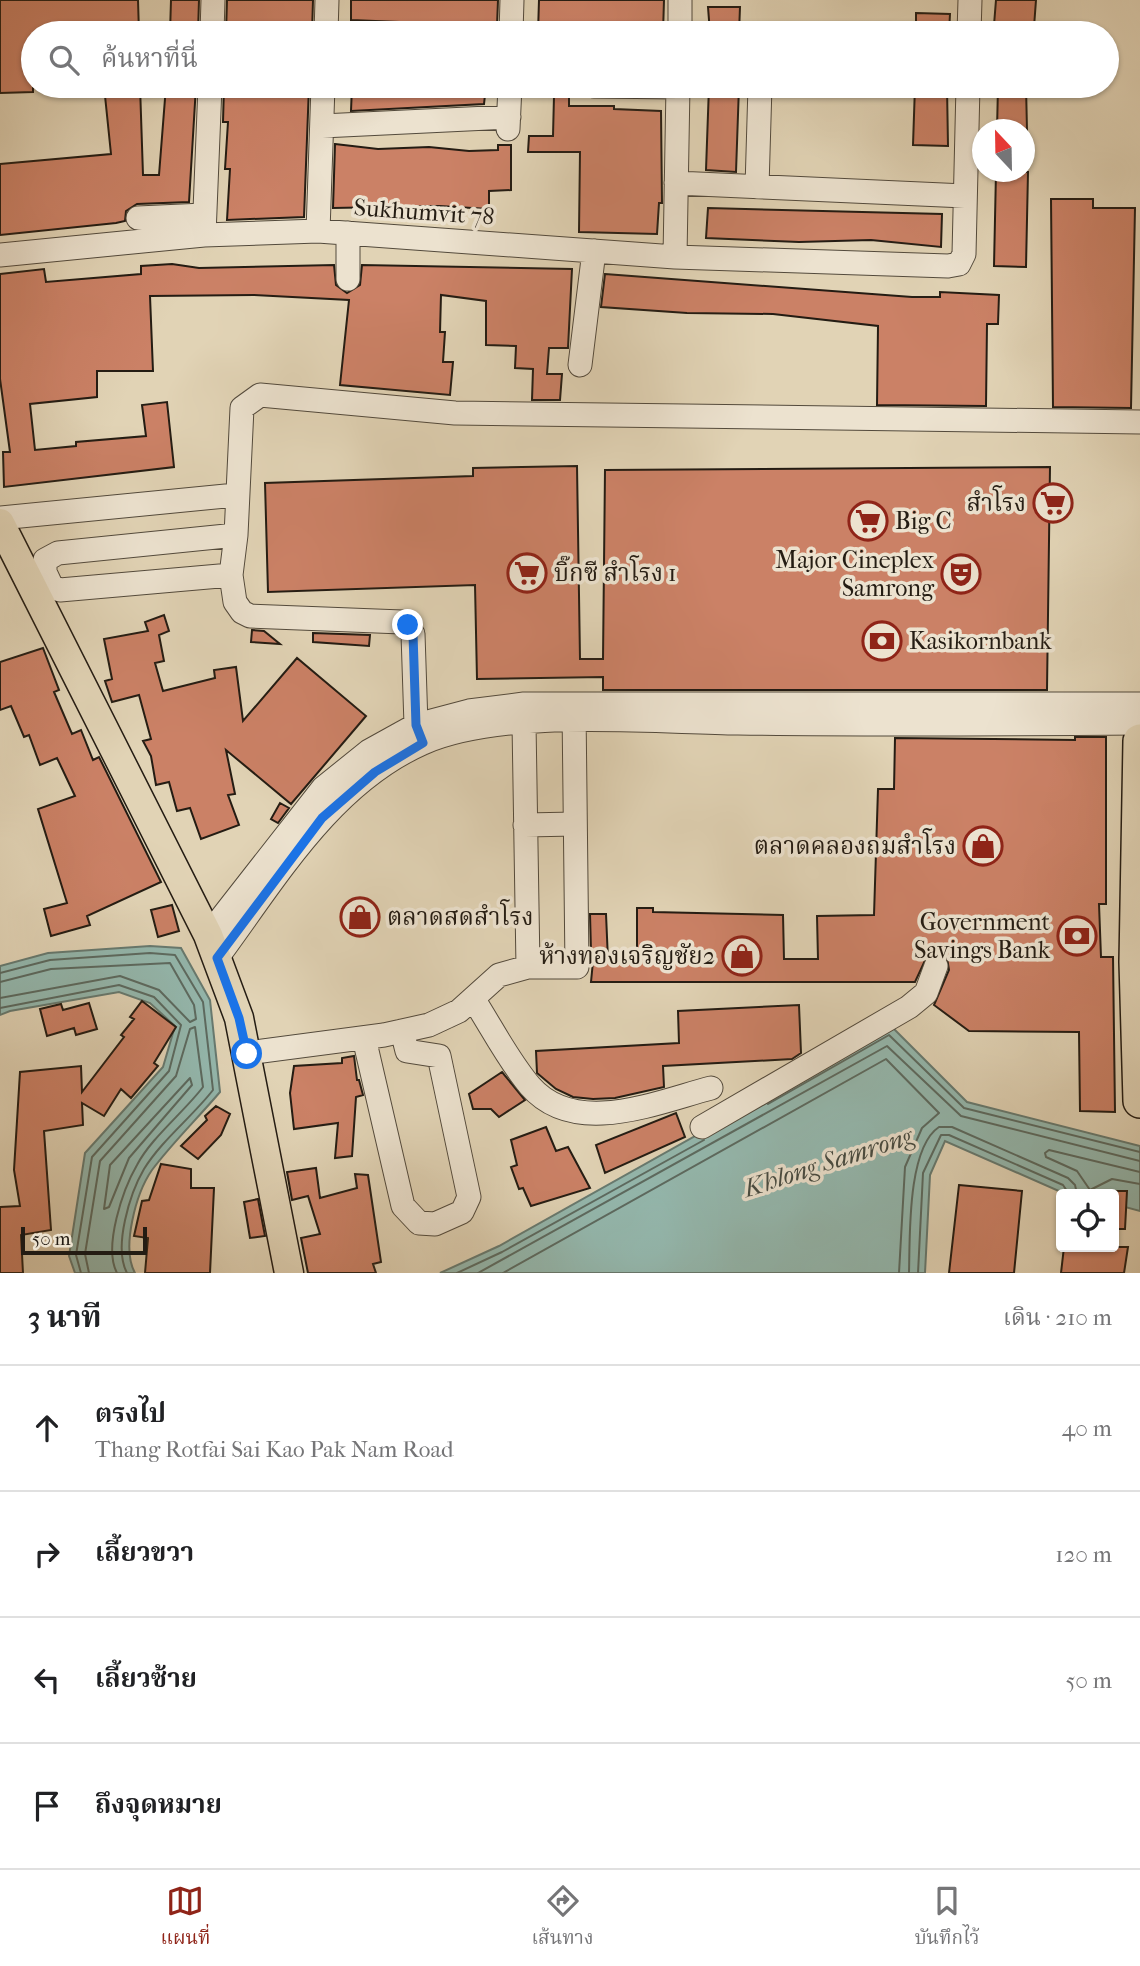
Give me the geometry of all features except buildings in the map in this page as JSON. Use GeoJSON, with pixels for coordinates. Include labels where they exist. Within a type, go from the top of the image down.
{"type":"FeatureCollection","features":[{"type":"Feature","properties":{"kind":"highway"},"geometry":{"type":"LineString","coordinates":[[1140,741],[1136,962],[1140,1101]]}},
{"type":"Feature","properties":{"kind":"main road"},"geometry":{"type":"LineString","coordinates":[[0,523],[212,947],[239,1018],[289,1273]]}},
{"type":"Feature","properties":{"kind":"street"},"geometry":{"type":"LineString","coordinates":[[212,21],[213,0]]}},
{"type":"Feature","properties":{"kind":"street"},"geometry":{"type":"LineString","coordinates":[[326,21],[327,0]]}},
{"type":"Feature","properties":{"kind":"street"},"geometry":{"type":"LineString","coordinates":[[511,21],[512,0]]}},
{"type":"Feature","properties":{"kind":"street"},"geometry":{"type":"LineString","coordinates":[[680,21],[681,0]]}},
{"type":"Feature","properties":{"kind":"street"},"geometry":{"type":"LineString","coordinates":[[969,21],[970,0]]}},
{"type":"Feature","properties":{"kind":"street"},"geometry":{"type":"LineString","coordinates":[[138,218],[204,225],[209,98]]}},
{"type":"Feature","properties":{"kind":"street"},"geometry":{"type":"LineString","coordinates":[[317,231],[323,98]]}},
{"type":"Feature","properties":{"kind":"street"},"geometry":{"type":"LineString","coordinates":[[322,126],[508,123],[509,98]]}},
{"type":"Feature","properties":{"kind":"street"},"geometry":{"type":"LineString","coordinates":[[675,257],[678,98]]}},
{"type":"Feature","properties":{"kind":"street"},"geometry":{"type":"LineString","coordinates":[[757,187],[760,98]]}},
{"type":"Feature","properties":{"kind":"street","name":"Sukhumvit 78"},"geometry":{"type":"LineString","coordinates":[[0,255],[204,225],[675,257],[948,267],[959,264],[964,254],[968,98]]}},
{"type":"Feature","properties":{"kind":"street"},"geometry":{"type":"LineString","coordinates":[[676,183],[965,196]]}},
{"type":"Feature","properties":{"kind":"street"},"geometry":{"type":"LineString","coordinates":[[348,233],[348,279]]}},
{"type":"Feature","properties":{"kind":"street"},"geometry":{"type":"LineString","coordinates":[[580,365],[594,251]]}},
{"type":"Feature","properties":{"kind":"street"},"geometry":{"type":"LineString","coordinates":[[420,734],[413,634],[408,625],[402,622],[250,616],[242,612],[235,602],[231,575],[236,535],[242,408],[260,395],[455,413],[1140,422]]}},
{"type":"Feature","properties":{"kind":"street"},"geometry":{"type":"LineString","coordinates":[[0,518],[236,495]]}},
{"type":"Feature","properties":{"kind":"street"},"geometry":{"type":"LineString","coordinates":[[231,575],[60,590],[52,587],[45,572],[45,559],[58,553],[236,535]]}},
{"type":"Feature","properties":{"kind":"street"},"geometry":{"type":"LineString","coordinates":[[212,947],[309,822],[323,788],[369,751],[420,734],[480,709],[524,704],[574,714],[896,725],[1140,723]]}},
{"type":"Feature","properties":{"kind":"street"},"geometry":{"type":"LineString","coordinates":[[420,734],[524,723],[574,714],[1140,704]]}},
{"type":"Feature","properties":{"kind":"street"},"geometry":{"type":"LineString","coordinates":[[247,1054],[364,1038],[429,1025],[474,1000],[499,975],[527,967],[577,967],[574,714]]}},
{"type":"Feature","properties":{"kind":"street"},"geometry":{"type":"LineString","coordinates":[[524,723],[527,967]]}},
{"type":"Feature","properties":{"kind":"street"},"geometry":{"type":"LineString","coordinates":[[525,825],[575,824]]}},
{"type":"Feature","properties":{"kind":"street"},"geometry":{"type":"LineString","coordinates":[[702,1127],[909,1007],[926,993],[936,966]]}},
{"type":"Feature","properties":{"kind":"street"},"geometry":{"type":"LineString","coordinates":[[474,1000],[531,1087],[550,1103],[564,1109],[602,1112],[637,1108],[711,1088]]}},
{"type":"Feature","properties":{"kind":"street"},"geometry":{"type":"LineString","coordinates":[[364,1038],[403,1206],[419,1223],[435,1224],[462,1212],[469,1197],[462,1154],[439,1056],[407,1051],[402,1031]]}},
{"type":"Feature","properties":{"kind":"water"},"geometry":{"type":"Polygon","coordinates":[[[150,946],[181,948],[210,1000],[220,1092],[168,1150],[146,1180],[136,1206],[130,1235],[131,1262],[135,1273],[75,1273],[69,1256],[85,1153],[163,1067],[175,1026],[150,1003],[119,992],[0,1015],[0,966],[48,953],[150,946]]]}},
{"type":"Feature","properties":{"kind":"water","name":"Khlong Samrong"},"geometry":{"type":"Polygon","coordinates":[[[891,1026],[967,1102],[1140,1146],[1140,1211],[1119,1205],[1119,1189],[1056,1190],[945,1141],[930,1175],[925,1273],[440,1273],[499,1246],[891,1026]]]}},
{"type":"Feature","properties":{"kind":"place","name":"สำโรง"},"geometry":{"type":"Point","coordinates":[1053,503]}},
{"type":"Feature","properties":{"kind":"place","name":"Big C"},"geometry":{"type":"Point","coordinates":[868,521]}},
{"type":"Feature","properties":{"kind":"place","name":"บิ๊กซี สำโรง 1"},"geometry":{"type":"Point","coordinates":[527,573]}},
{"type":"Feature","properties":{"kind":"place","name":"Major Cineplex Samrong"},"geometry":{"type":"Point","coordinates":[961,574]}},
{"type":"Feature","properties":{"kind":"place","name":"Kasikornbank"},"geometry":{"type":"Point","coordinates":[882,641]}},
{"type":"Feature","properties":{"kind":"place","name":"ตลาดคลองถมสำโรง"},"geometry":{"type":"Point","coordinates":[983,846]}},
{"type":"Feature","properties":{"kind":"place","name":"ตลาดสดสำโรง"},"geometry":{"type":"Point","coordinates":[360,917]}},
{"type":"Feature","properties":{"kind":"place","name":"Government Savings Bank"},"geometry":{"type":"Point","coordinates":[1077,936]}},
{"type":"Feature","properties":{"kind":"place","name":"ห้างทองเจริญชัย2"},"geometry":{"type":"Point","coordinates":[742,956]}},
{"type":"Feature","properties":{"kind":"route"},"geometry":{"type":"LineString","coordinates":[[247,1054],[239,1018],[217,958],[322,818],[375,772],[423,743],[416,725],[413,634],[408,625]]}}]}
